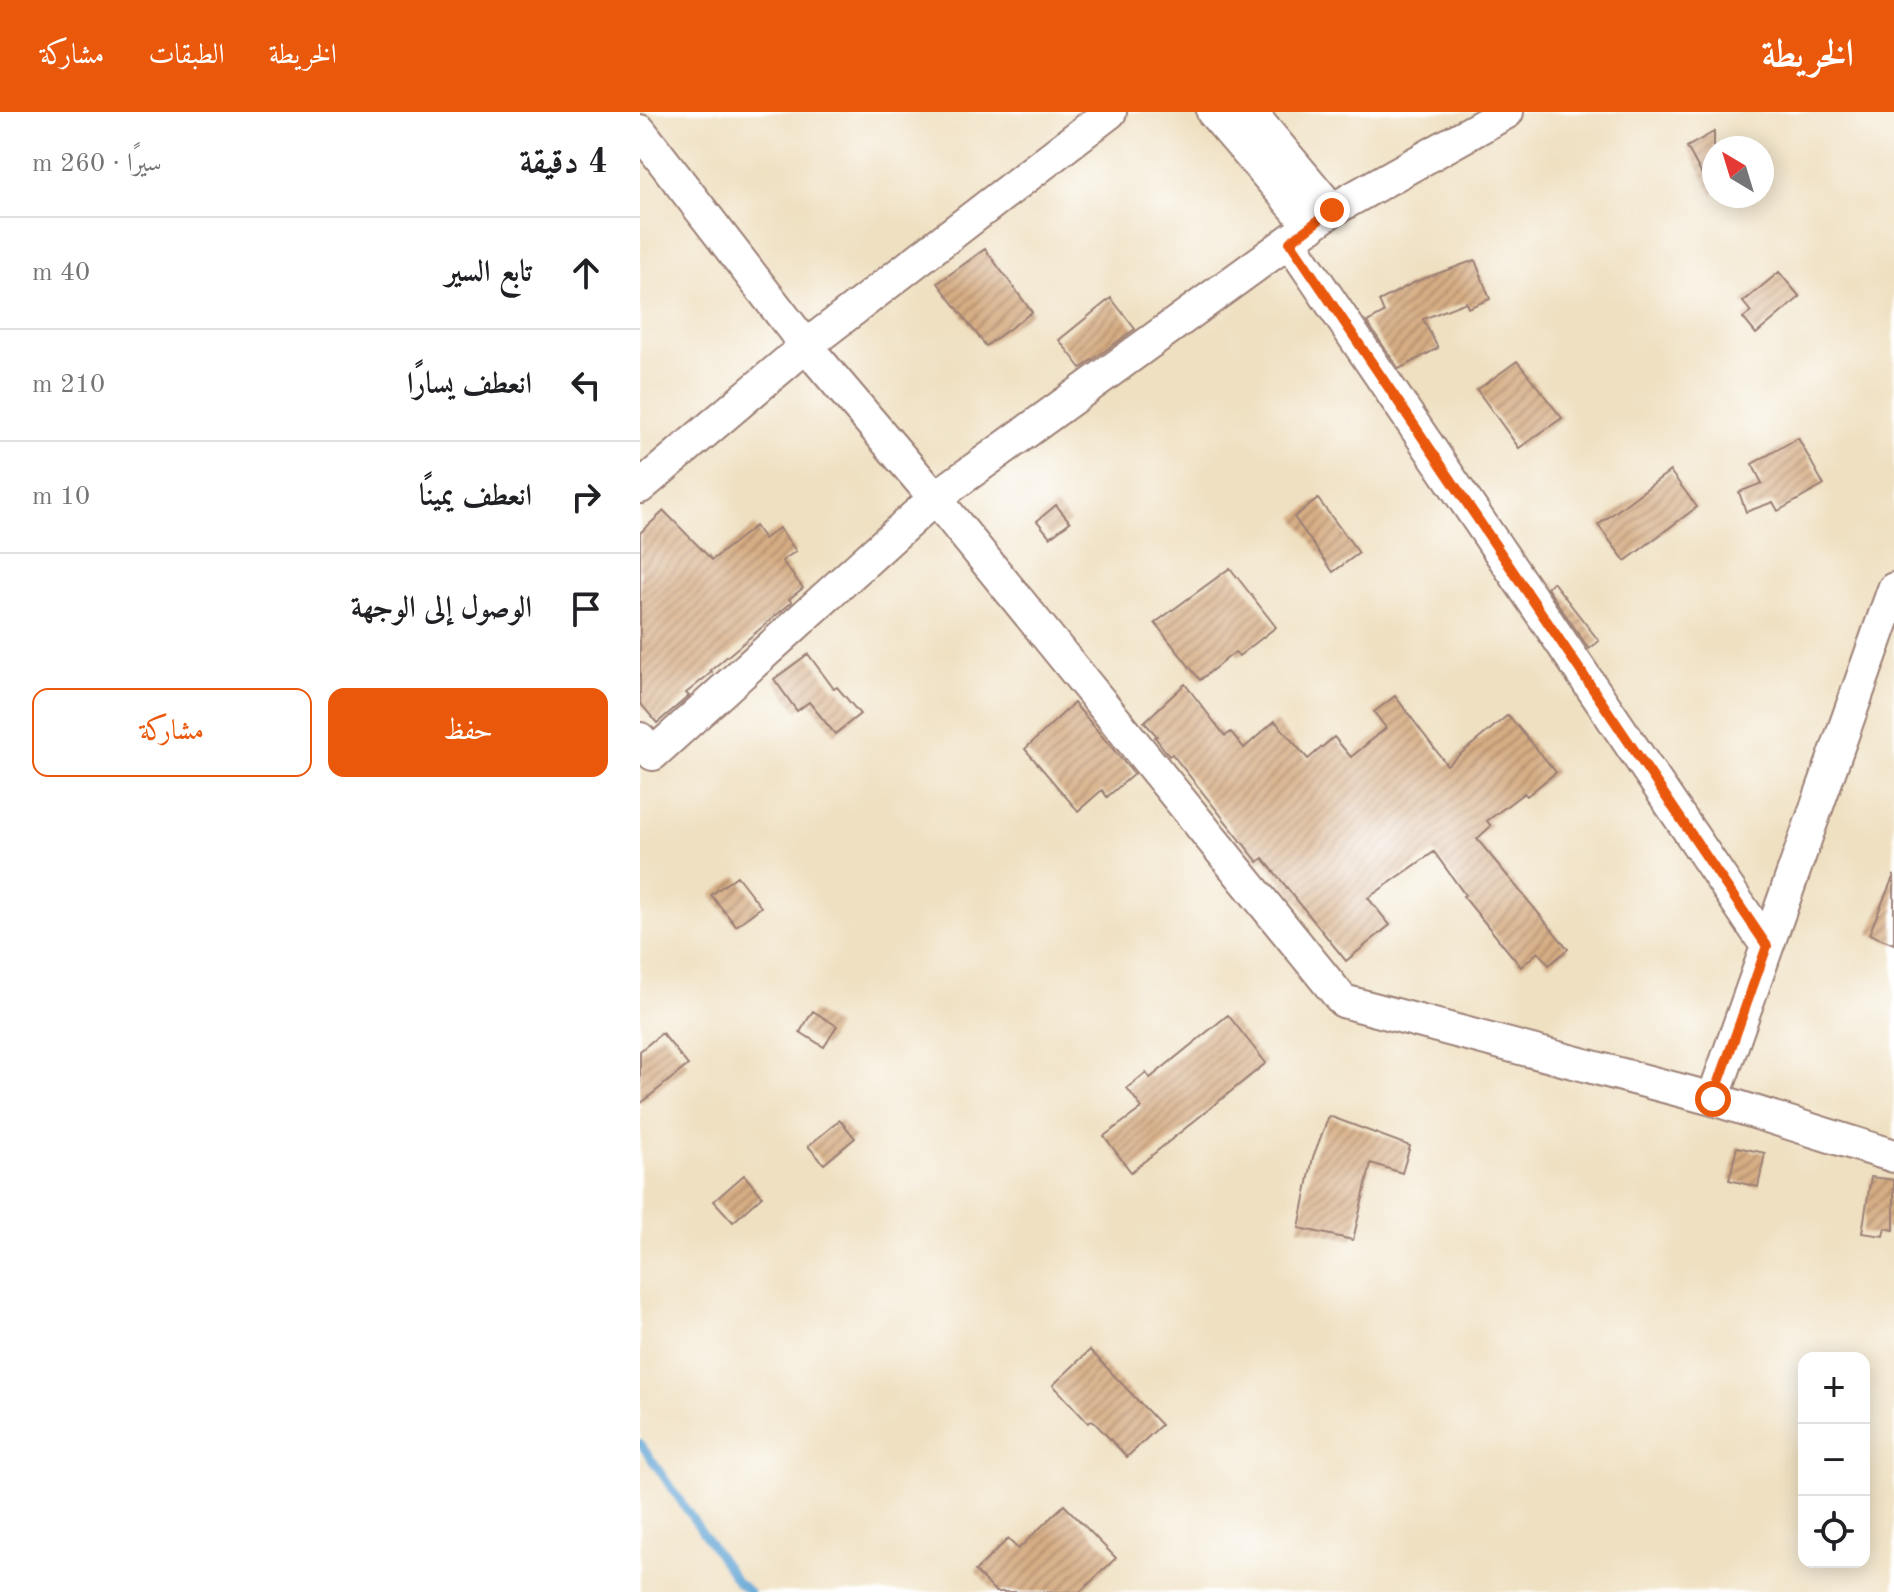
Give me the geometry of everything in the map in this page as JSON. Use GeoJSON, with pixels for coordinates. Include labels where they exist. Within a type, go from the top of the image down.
{"type":"FeatureCollection","features":[{"type":"Feature","properties":{"kind":"street"},"geometry":{"type":"LineString","coordinates":[[640,487],[806,346],[1110,112]]}},
{"type":"Feature","properties":{"kind":"street"},"geometry":{"type":"LineString","coordinates":[[1213,112],[1311,226]]}},
{"type":"Feature","properties":{"kind":"street"},"geometry":{"type":"LineString","coordinates":[[1250,112],[1311,226],[1767,946]]}},
{"type":"Feature","properties":{"kind":"street"},"geometry":{"type":"LineString","coordinates":[[640,739],[653,754],[935,498],[1311,226],[1507,112]]}},
{"type":"Feature","properties":{"kind":"street"},"geometry":{"type":"LineString","coordinates":[[640,131],[806,346],[935,498],[1343,1001],[1891,1147]]}},
{"type":"Feature","properties":{"kind":"street"},"geometry":{"type":"LineString","coordinates":[[1713,1099],[1894,589]]}},
{"type":"Feature","properties":{"kind":"building"},"geometry":{"type":"Polygon","coordinates":[[[1702,139],[1702,175],[1687,147],[1702,139]]]}},
{"type":"Feature","properties":{"kind":"building"},"geometry":{"type":"Polygon","coordinates":[[[985,249],[1032,312],[986,346],[938,283],[985,249]]]}},
{"type":"Feature","properties":{"kind":"building"},"geometry":{"type":"Polygon","coordinates":[[[1475,260],[1490,299],[1468,308],[1466,302],[1423,319],[1438,348],[1399,369],[1367,322],[1384,313],[1379,301],[1417,281],[1475,260]]]}},
{"type":"Feature","properties":{"kind":"building"},"geometry":{"type":"Polygon","coordinates":[[[1779,272],[1800,297],[1756,334],[1743,318],[1751,312],[1743,302],[1779,272]]]}},
{"type":"Feature","properties":{"kind":"building"},"geometry":{"type":"Polygon","coordinates":[[[1111,298],[1135,329],[1081,368],[1059,340],[1111,298]]]}},
{"type":"Feature","properties":{"kind":"building"},"geometry":{"type":"Polygon","coordinates":[[[1517,361],[1562,418],[1519,448],[1477,390],[1517,361]]]}},
{"type":"Feature","properties":{"kind":"building"},"geometry":{"type":"Polygon","coordinates":[[[1798,438],[1824,485],[1778,511],[1773,502],[1746,512],[1739,492],[1762,483],[1752,464],[1798,438]]]}},
{"type":"Feature","properties":{"kind":"building"},"geometry":{"type":"Polygon","coordinates":[[[1670,471],[1697,507],[1625,561],[1598,525],[1670,471]]]}},
{"type":"Feature","properties":{"kind":"building"},"geometry":{"type":"Polygon","coordinates":[[[1318,499],[1359,553],[1333,572],[1294,517],[1318,499]]]}},
{"type":"Feature","properties":{"kind":"building"},"geometry":{"type":"Polygon","coordinates":[[[1056,505],[1070,522],[1050,537],[1037,521],[1056,505]]]}},
{"type":"Feature","properties":{"kind":"building"},"geometry":{"type":"Polygon","coordinates":[[[664,511],[712,560],[755,526],[764,539],[779,528],[796,551],[782,561],[803,588],[789,599],[792,602],[710,671],[686,693],[689,696],[657,723],[640,703],[640,533],[664,511]]]}},
{"type":"Feature","properties":{"kind":"building"},"geometry":{"type":"Polygon","coordinates":[[[1230,568],[1276,627],[1239,656],[1235,652],[1200,680],[1155,623],[1230,568]]]}},
{"type":"Feature","properties":{"kind":"building"},"geometry":{"type":"Polygon","coordinates":[[[1553,582],[1599,641],[1589,649],[1547,588],[1553,582]]]}},
{"type":"Feature","properties":{"kind":"building"},"geometry":{"type":"Polygon","coordinates":[[[808,654],[834,689],[837,687],[860,714],[835,734],[809,702],[797,711],[774,679],[808,654]]]}},
{"type":"Feature","properties":{"kind":"building"},"geometry":{"type":"Polygon","coordinates":[[[1185,684],[1225,736],[1231,732],[1244,748],[1275,721],[1308,759],[1334,737],[1351,757],[1386,728],[1374,712],[1395,696],[1447,765],[1508,715],[1556,772],[1527,796],[1524,793],[1487,821],[1491,826],[1477,839],[1568,949],[1549,965],[1538,952],[1521,967],[1463,896],[1434,852],[1368,898],[1390,925],[1346,961],[1263,858],[1258,862],[1144,722],[1185,684]]]}},
{"type":"Feature","properties":{"kind":"building"},"geometry":{"type":"Polygon","coordinates":[[[1074,703],[1134,774],[1107,797],[1102,790],[1078,811],[1025,749],[1074,703]]]}},
{"type":"Feature","properties":{"kind":"building"},"geometry":{"type":"Polygon","coordinates":[[[1894,875],[1894,944],[1869,934],[1894,875]]]}},
{"type":"Feature","properties":{"kind":"building"},"geometry":{"type":"Polygon","coordinates":[[[737,876],[761,907],[736,926],[711,895],[737,876]]]}},
{"type":"Feature","properties":{"kind":"building"},"geometry":{"type":"Polygon","coordinates":[[[813,1011],[837,1026],[824,1047],[800,1032],[813,1011]]]}},
{"type":"Feature","properties":{"kind":"building"},"geometry":{"type":"Polygon","coordinates":[[[1228,1015],[1266,1063],[1131,1172],[1104,1136],[1142,1108],[1127,1088],[1146,1073],[1150,1078],[1228,1015]]]}},
{"type":"Feature","properties":{"kind":"building"},"geometry":{"type":"Polygon","coordinates":[[[662,1033],[688,1065],[640,1104],[640,1051],[662,1033]]]}},
{"type":"Feature","properties":{"kind":"building"},"geometry":{"type":"Polygon","coordinates":[[[1329,1116],[1410,1146],[1402,1173],[1371,1163],[1353,1240],[1299,1228],[1313,1157],[1329,1116]]]}},
{"type":"Feature","properties":{"kind":"building"},"geometry":{"type":"Polygon","coordinates":[[[840,1120],[855,1138],[824,1164],[808,1146],[840,1120]]]}},
{"type":"Feature","properties":{"kind":"building"},"geometry":{"type":"Polygon","coordinates":[[[1737,1147],[1765,1153],[1758,1187],[1729,1180],[1737,1147]]]}},
{"type":"Feature","properties":{"kind":"building"},"geometry":{"type":"Polygon","coordinates":[[[744,1175],[762,1196],[733,1222],[714,1201],[744,1175]]]}},
{"type":"Feature","properties":{"kind":"building"},"geometry":{"type":"Polygon","coordinates":[[[1871,1177],[1894,1180],[1894,1230],[1885,1228],[1883,1236],[1862,1233],[1871,1177]]]}},
{"type":"Feature","properties":{"kind":"building"},"geometry":{"type":"Polygon","coordinates":[[[1090,1350],[1161,1425],[1127,1457],[1092,1420],[1088,1423],[1053,1385],[1090,1350]]]}},
{"type":"Feature","properties":{"kind":"building"},"geometry":{"type":"Polygon","coordinates":[[[1064,1505],[1116,1558],[1080,1592],[996,1592],[975,1571],[1008,1539],[1018,1549],[1064,1505]]]}},
{"type":"Feature","properties":{"kind":"waterway"},"geometry":{"type":"LineString","coordinates":[[640,1443],[737,1582],[750,1592]]}},
{"type":"Feature","properties":{"kind":"route"},"geometry":{"type":"LineString","coordinates":[[1332,210],[1290,242],[1767,946],[1713,1099]]}}]}
